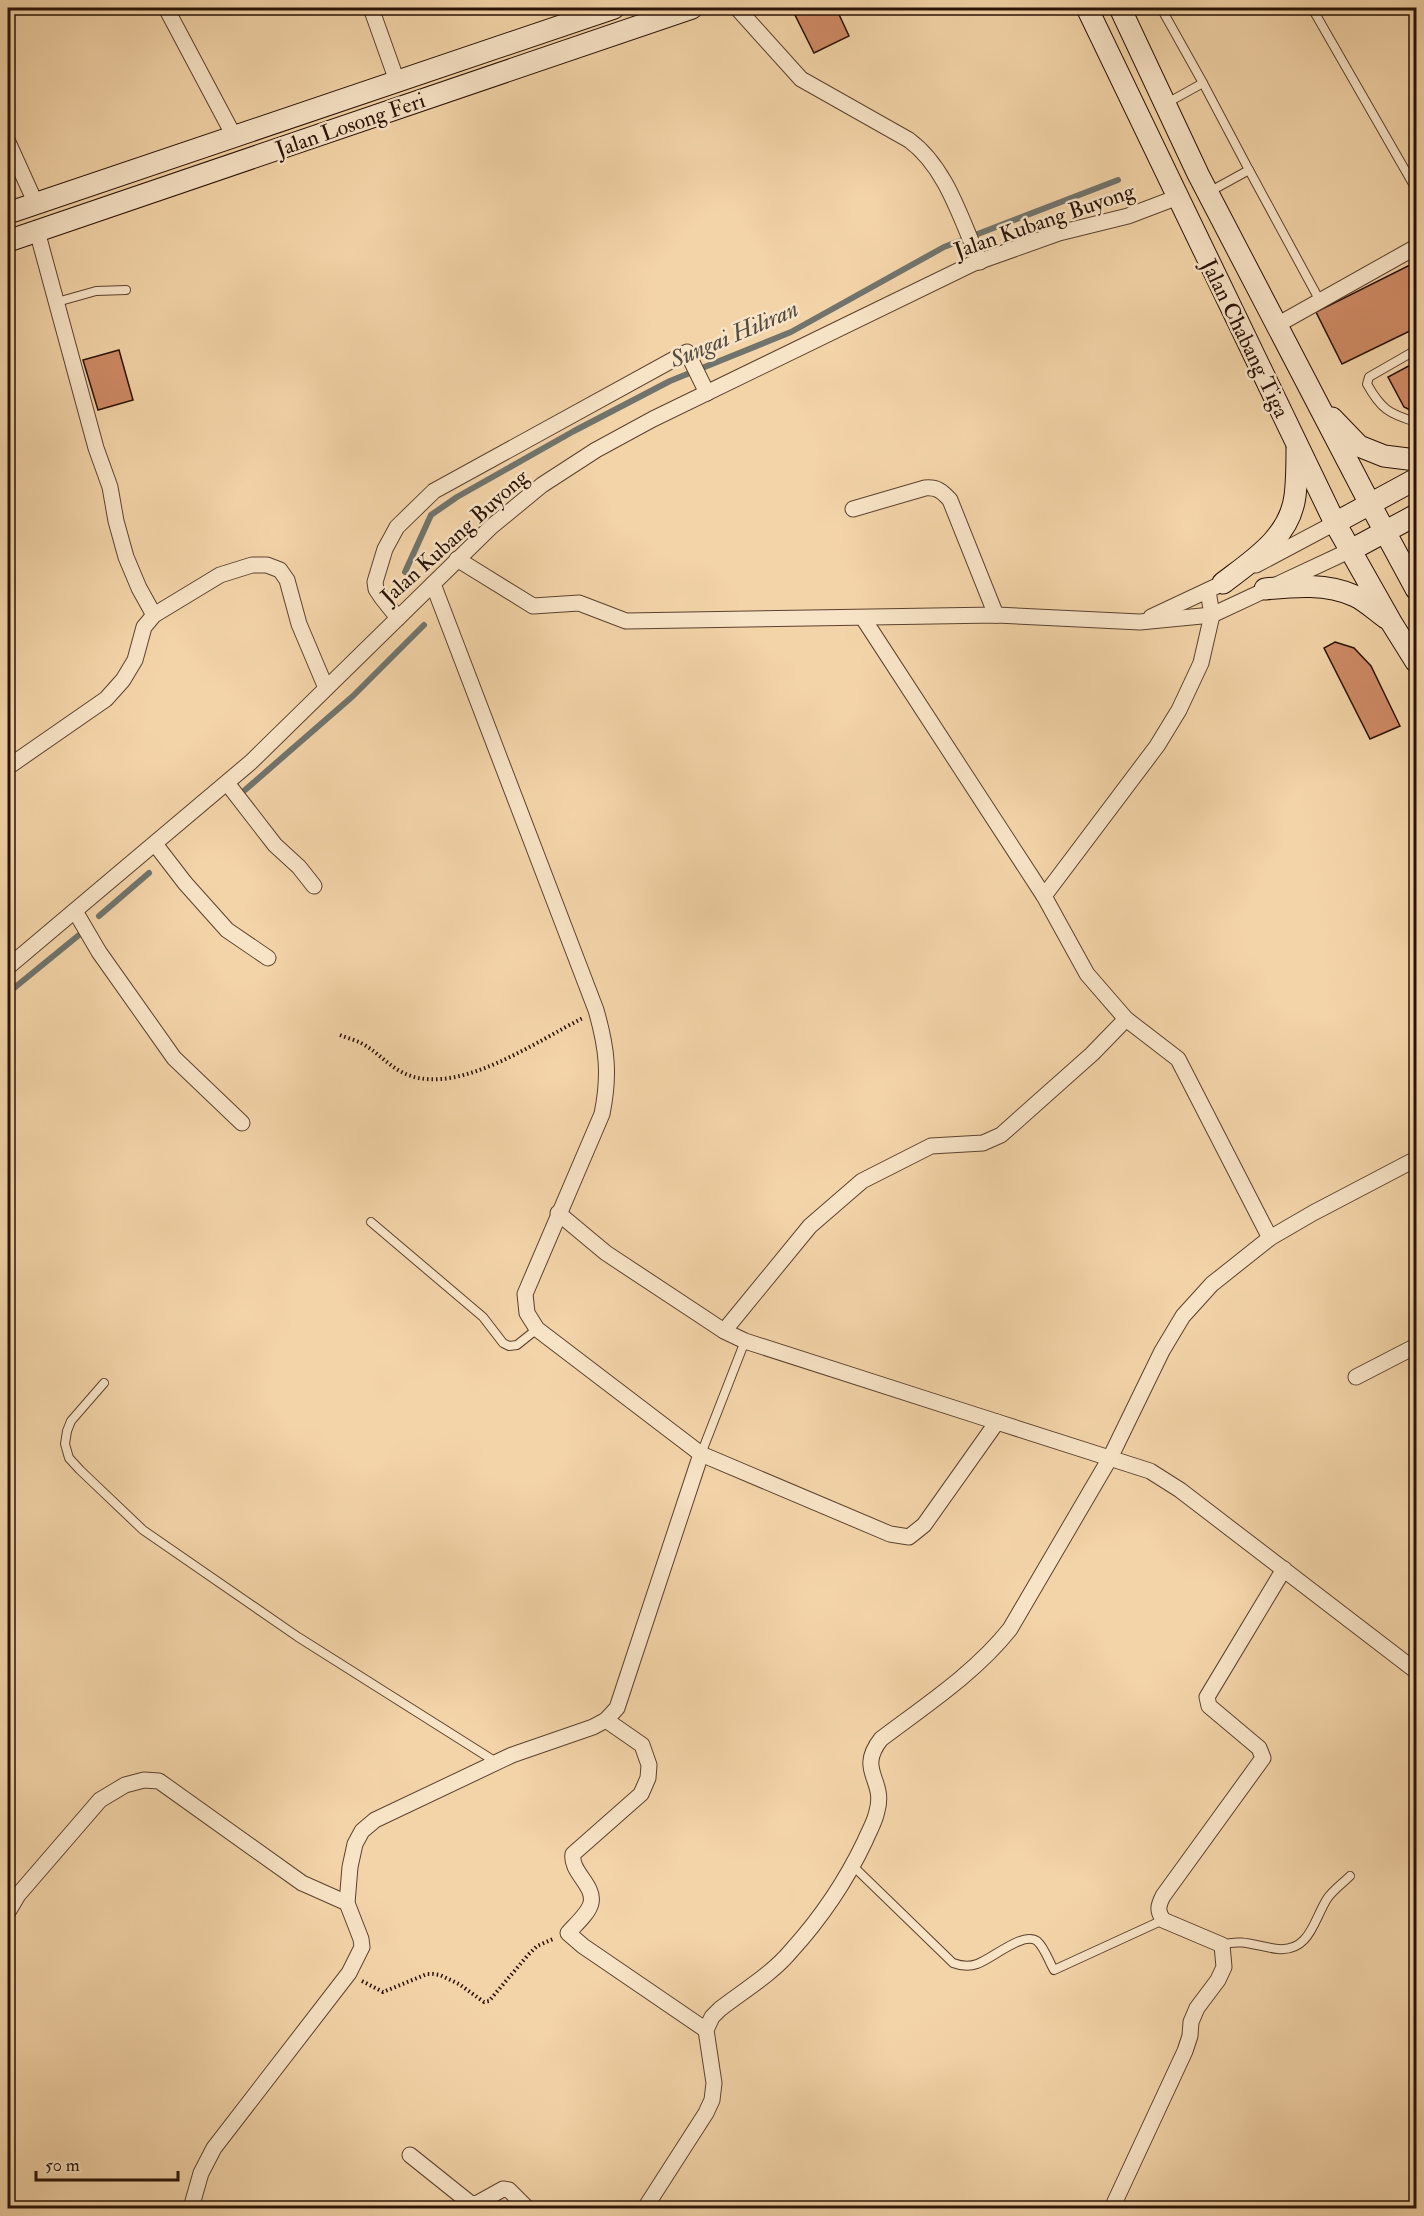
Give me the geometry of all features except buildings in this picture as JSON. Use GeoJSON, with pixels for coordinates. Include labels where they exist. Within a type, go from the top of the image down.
{"type":"FeatureCollection","features":[{"type":"Feature","properties":{"kind":"main road","name":"Jalan Losong Feri"},"geometry":{"type":"LineString","coordinates":[[8,213],[614,8]]}},
{"type":"Feature","properties":{"kind":"main road","name":"Jalan Losong Feri"},"geometry":{"type":"LineString","coordinates":[[8,242],[692,8]]}},
{"type":"Feature","properties":{"kind":"main road","name":"Jalan Chabang Tiga"},"geometry":{"type":"LineString","coordinates":[[1087,8],[1335,523],[1416,662]]}},
{"type":"Feature","properties":{"kind":"main road","name":"Jalan Chabang Tiga"},"geometry":{"type":"LineString","coordinates":[[1122,8],[1166,109],[1203,184],[1416,590]]}},
{"type":"Feature","properties":{"kind":"main road"},"geometry":{"type":"LineString","coordinates":[[1317,403],[1359,446],[1384,456],[1416,460]]}},
{"type":"Feature","properties":{"kind":"main road"},"geometry":{"type":"LineString","coordinates":[[1216,587],[1255,559],[1278,538],[1290,517],[1295,497],[1297,444]]}},
{"type":"Feature","properties":{"kind":"main road"},"geometry":{"type":"LineString","coordinates":[[1335,523],[1416,479]]}},
{"type":"Feature","properties":{"kind":"main road"},"geometry":{"type":"LineString","coordinates":[[1351,550],[1416,515]]}},
{"type":"Feature","properties":{"kind":"main road"},"geometry":{"type":"LineString","coordinates":[[1265,589],[1303,585],[1330,589],[1356,596],[1391,622]]}},
{"type":"Feature","properties":{"kind":"street"},"geometry":{"type":"LineString","coordinates":[[166,8],[234,136]]}},
{"type":"Feature","properties":{"kind":"street"},"geometry":{"type":"LineString","coordinates":[[371,8],[397,81]]}},
{"type":"Feature","properties":{"kind":"street"},"geometry":{"type":"LineString","coordinates":[[736,8],[801,79],[923,150],[946,186],[980,262]]}},
{"type":"Feature","properties":{"kind":"street"},"geometry":{"type":"LineString","coordinates":[[8,142],[36,204]]}},
{"type":"Feature","properties":{"kind":"street","name":"Jalan Kubang Buyong"},"geometry":{"type":"LineString","coordinates":[[8,967],[251,762],[491,527],[542,485],[596,450],[653,419],[980,262],[1059,233],[1128,216],[1175,191]]}},
{"type":"Feature","properties":{"kind":"street"},"geometry":{"type":"LineString","coordinates":[[37,231],[96,448],[110,488],[126,557],[154,615]]}},
{"type":"Feature","properties":{"kind":"street"},"geometry":{"type":"LineString","coordinates":[[1277,325],[1416,247]]}},
{"type":"Feature","properties":{"kind":"street"},"geometry":{"type":"LineString","coordinates":[[398,618],[376,589],[375,582],[385,549],[397,527],[434,491],[687,352],[707,393]]}},
{"type":"Feature","properties":{"kind":"street"},"geometry":{"type":"LineString","coordinates":[[853,509],[925,488],[934,487],[943,492],[950,500],[996,615]]}},
{"type":"Feature","properties":{"kind":"street"},"geometry":{"type":"LineString","coordinates":[[1140,622],[1216,587],[1335,523]]}},
{"type":"Feature","properties":{"kind":"street"},"geometry":{"type":"LineString","coordinates":[[457,560],[533,606],[579,603],[626,621],[996,615],[1140,622],[1212,615],[1351,550]]}},
{"type":"Feature","properties":{"kind":"street"},"geometry":{"type":"LineString","coordinates":[[8,766],[106,699],[123,680],[135,660],[144,627],[154,615],[220,575],[252,565],[267,565],[280,570],[287,580],[299,624],[326,688]]}},
{"type":"Feature","properties":{"kind":"street"},"geometry":{"type":"LineString","coordinates":[[434,584],[597,1010],[607,1058],[606,1092],[602,1114],[525,1294],[527,1313],[537,1329],[701,1454],[890,1534],[909,1537],[924,1525],[996,1422]]}},
{"type":"Feature","properties":{"kind":"street"},"geometry":{"type":"LineString","coordinates":[[1044,896],[1157,746],[1179,710],[1201,663],[1216,587]]}},
{"type":"Feature","properties":{"kind":"street"},"geometry":{"type":"LineString","coordinates":[[863,618],[1044,896],[1087,974],[1126,1019],[1178,1059],[1270,1238]]}},
{"type":"Feature","properties":{"kind":"street"},"geometry":{"type":"LineString","coordinates":[[227,783],[275,845],[299,867],[314,886]]}},
{"type":"Feature","properties":{"kind":"street"},"geometry":{"type":"LineString","coordinates":[[155,844],[185,883],[227,930],[268,957]]}},
{"type":"Feature","properties":{"kind":"street"},"geometry":{"type":"LineString","coordinates":[[75,911],[99,952],[174,1058],[242,1123]]}},
{"type":"Feature","properties":{"kind":"street"},"geometry":{"type":"LineString","coordinates":[[724,1331],[810,1226],[862,1181],[931,1146],[983,1143],[1001,1136],[1092,1054],[1126,1019]]}},
{"type":"Feature","properties":{"kind":"street"},"geometry":{"type":"LineString","coordinates":[[645,2208],[706,2114],[712,2100],[714,2083],[706,2030],[712,2017],[791,1953],[853,1866],[877,1814],[880,1802],[879,1789],[870,1764],[872,1751],[881,1739],[961,1678],[996,1647],[1010,1629],[1110,1458],[1162,1351],[1183,1316],[1212,1284],[1270,1238],[1416,1159]]}},
{"type":"Feature","properties":{"kind":"street"},"geometry":{"type":"LineString","coordinates":[[558,1213],[606,1253],[724,1331],[745,1341],[1150,1470],[1180,1490],[1416,1671]]}},
{"type":"Feature","properties":{"kind":"street"},"geometry":{"type":"LineString","coordinates":[[1356,1377],[1416,1346]]}},
{"type":"Feature","properties":{"kind":"street"},"geometry":{"type":"LineString","coordinates":[[191,2208],[201,2173],[214,2148],[349,1973],[362,1947],[347,1903],[352,1856],[362,1831],[375,1820],[496,1762],[593,1727],[606,1720],[617,1708],[701,1454]]}},
{"type":"Feature","properties":{"kind":"street"},"geometry":{"type":"LineString","coordinates":[[1112,2208],[1185,2051],[1190,2036],[1191,2022],[1197,2008],[1218,1980],[1224,1967],[1222,1946],[1163,1920],[1158,1913],[1158,1906],[1263,1758],[1259,1748],[1209,1706],[1207,1697],[1284,1569]]}},
{"type":"Feature","properties":{"kind":"street"},"geometry":{"type":"LineString","coordinates":[[606,1720],[642,1745],[649,1765],[648,1778],[641,1794],[573,1854],[574,1864],[592,1899],[591,1905],[568,1933],[583,1946],[706,2030]]}},
{"type":"Feature","properties":{"kind":"street"},"geometry":{"type":"LineString","coordinates":[[8,1912],[26,1887],[100,1800],[125,1785],[144,1780],[159,1781],[302,1883],[347,1903]]}},
{"type":"Feature","properties":{"kind":"street"},"geometry":{"type":"LineString","coordinates":[[410,2155],[470,2203],[476,2204],[503,2189],[509,2190],[527,2208]]}},
{"type":"Feature","properties":{"kind":"lane"},"geometry":{"type":"LineString","coordinates":[[1161,8],[1320,301]]}},
{"type":"Feature","properties":{"kind":"lane"},"geometry":{"type":"LineString","coordinates":[[1311,8],[1416,189]]}},
{"type":"Feature","properties":{"kind":"lane"},"geometry":{"type":"LineString","coordinates":[[1166,109],[1203,84]]}},
{"type":"Feature","properties":{"kind":"lane"},"geometry":{"type":"LineString","coordinates":[[1203,184],[1249,170]]}},
{"type":"Feature","properties":{"kind":"lane"},"geometry":{"type":"LineString","coordinates":[[57,302],[96,291],[126,290]]}},
{"type":"Feature","properties":{"kind":"lane"},"geometry":{"type":"LineString","coordinates":[[1416,350],[1369,377],[1366,384],[1378,405],[1400,417],[1416,422]]}},
{"type":"Feature","properties":{"kind":"lane"},"geometry":{"type":"LineString","coordinates":[[371,1222],[483,1317],[503,1343],[509,1346],[517,1345],[537,1329]]}},
{"type":"Feature","properties":{"kind":"lane"},"geometry":{"type":"LineString","coordinates":[[701,1454],[745,1341]]}},
{"type":"Feature","properties":{"kind":"lane"},"geometry":{"type":"LineString","coordinates":[[104,1383],[71,1421],[65,1444],[69,1458],[142,1530],[298,1637],[496,1762]]}},
{"type":"Feature","properties":{"kind":"lane"},"geometry":{"type":"LineString","coordinates":[[853,1866],[953,1963],[964,1966],[976,1965],[1025,1938],[1035,1940],[1041,1946],[1054,1970],[1163,1920]]}},
{"type":"Feature","properties":{"kind":"lane"},"geometry":{"type":"LineString","coordinates":[[1222,1946],[1239,1942],[1279,1949],[1295,1945],[1312,1932],[1327,1898],[1350,1876]]}},
{"type":"Feature","properties":{"kind":"path"},"geometry":{"type":"LineString","coordinates":[[340,1035],[362,1043],[391,1067],[412,1077],[433,1080],[457,1078],[483,1070],[597,1010]]}},
{"type":"Feature","properties":{"kind":"path"},"geometry":{"type":"LineString","coordinates":[[349,1973],[378,1991],[384,1992],[427,1974],[440,1975],[484,2002],[489,2001],[537,1946],[568,1933]]}},
{"type":"Feature","properties":{"kind":"waterway","name":"Sungai Hiliran"},"geometry":{"type":"LineString","coordinates":[[405,572],[431,515],[457,497],[574,431],[670,381],[791,332],[944,247],[1118,180]]}},
{"type":"Feature","properties":{"kind":"waterway"},"geometry":{"type":"LineString","coordinates":[[245,790],[353,696],[424,625]]}},
{"type":"Feature","properties":{"kind":"waterway"},"geometry":{"type":"LineString","coordinates":[[99,916],[149,873]]}},
{"type":"Feature","properties":{"kind":"waterway"},"geometry":{"type":"LineString","coordinates":[[8,993],[79,935]]}}]}
